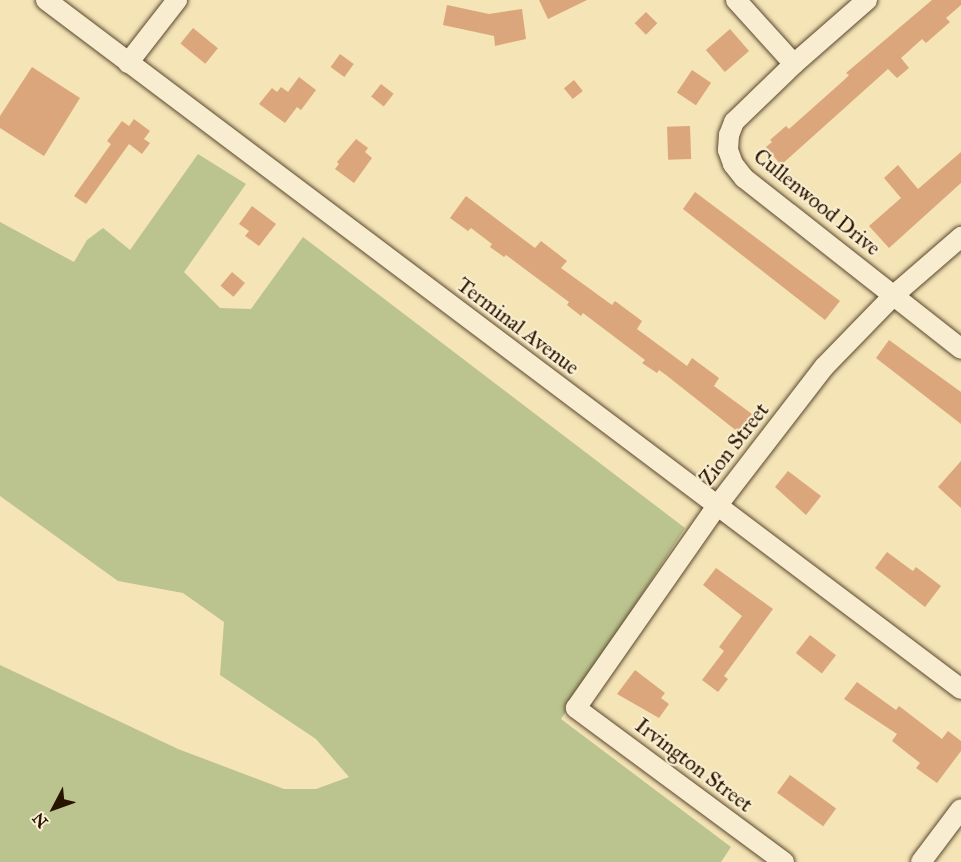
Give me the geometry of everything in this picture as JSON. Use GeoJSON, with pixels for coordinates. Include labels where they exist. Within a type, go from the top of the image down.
{"type":"FeatureCollection","features":[{"type":"Feature","properties":{"kind":"street","name":"Terminal Avenue"},"geometry":{"type":"LineString","coordinates":[[46,0],[961,690]]}},
{"type":"Feature","properties":{"kind":"street"},"geometry":{"type":"LineString","coordinates":[[128,63],[177,0]]}},
{"type":"Feature","properties":{"kind":"street"},"geometry":{"type":"LineString","coordinates":[[736,0],[794,64]]}},
{"type":"Feature","properties":{"kind":"street","name":"Cullenwood Drive"},"geometry":{"type":"LineString","coordinates":[[867,0],[794,64],[734,122],[729,135],[728,150],[733,164],[744,178],[961,349]]}},
{"type":"Feature","properties":{"kind":"street","name":"Zion Street"},"geometry":{"type":"LineString","coordinates":[[576,708],[717,506],[824,367],[894,295],[961,237]]}},
{"type":"Feature","properties":{"kind":"street","name":"Irvington Street"},"geometry":{"type":"LineString","coordinates":[[576,708],[784,862]]}},
{"type":"Feature","properties":{"kind":"street"},"geometry":{"type":"LineString","coordinates":[[921,862],[961,809]]}},
{"type":"Feature","properties":{"kind":"green space"},"geometry":{"type":"Polygon","coordinates":[[[198,154],[246,184],[184,272],[220,308],[251,309],[303,237],[685,528],[561,719],[731,847],[721,862],[0,862],[0,665],[178,749],[284,789],[316,789],[349,777],[316,739],[220,675],[224,622],[183,593],[118,581],[0,496],[0,222],[74,262],[87,240],[103,228],[130,250],[198,154]]]}},
{"type":"Feature","properties":{"kind":"building"},"geometry":{"type":"Polygon","coordinates":[[[539,0],[587,0],[548,19],[539,0]]]}},
{"type":"Feature","properties":{"kind":"building"},"geometry":{"type":"Polygon","coordinates":[[[932,0],[961,0],[961,5],[946,18],[950,22],[926,43],[922,39],[901,58],[909,68],[897,78],[888,69],[781,165],[766,147],[772,142],[770,140],[786,126],[789,129],[849,75],[846,73],[932,0]]]}},
{"type":"Feature","properties":{"kind":"building"},"geometry":{"type":"Polygon","coordinates":[[[447,5],[489,14],[522,9],[526,39],[495,46],[494,36],[443,25],[447,5]]]}},
{"type":"Feature","properties":{"kind":"building"},"geometry":{"type":"Polygon","coordinates":[[[646,12],[657,23],[646,35],[635,23],[646,12]]]}},
{"type":"Feature","properties":{"kind":"building"},"geometry":{"type":"Polygon","coordinates":[[[193,28],[218,48],[205,64],[180,44],[193,28]]]}},
{"type":"Feature","properties":{"kind":"building"},"geometry":{"type":"Polygon","coordinates":[[[730,29],[749,51],[725,72],[706,50],[730,29]]]}},
{"type":"Feature","properties":{"kind":"building"},"geometry":{"type":"Polygon","coordinates":[[[340,54],[354,64],[344,77],[331,67],[340,54]]]}},
{"type":"Feature","properties":{"kind":"building"},"geometry":{"type":"Polygon","coordinates":[[[32,67],[80,98],[44,156],[0,128],[0,116],[32,67]]]}},
{"type":"Feature","properties":{"kind":"building"},"geometry":{"type":"Polygon","coordinates":[[[692,70],[711,83],[696,105],[677,92],[692,70]]]}},
{"type":"Feature","properties":{"kind":"building"},"geometry":{"type":"Polygon","coordinates":[[[299,77],[316,90],[301,110],[297,107],[285,123],[259,104],[272,88],[277,92],[281,87],[288,92],[299,77]]]}},
{"type":"Feature","properties":{"kind":"building"},"geometry":{"type":"Polygon","coordinates":[[[574,80],[583,91],[573,99],[564,88],[574,80]]]}},
{"type":"Feature","properties":{"kind":"building"},"geometry":{"type":"Polygon","coordinates":[[[381,84],[394,94],[384,106],[371,97],[381,84]]]}},
{"type":"Feature","properties":{"kind":"building"},"geometry":{"type":"Polygon","coordinates":[[[134,119],[150,131],[144,139],[150,143],[142,154],[129,144],[86,204],[74,196],[111,144],[107,141],[122,121],[129,126],[134,119]]]}},
{"type":"Feature","properties":{"kind":"building"},"geometry":{"type":"Polygon","coordinates":[[[690,126],[691,159],[668,160],[667,127],[690,126]]]}},
{"type":"Feature","properties":{"kind":"building"},"geometry":{"type":"Polygon","coordinates":[[[356,139],[368,148],[365,152],[372,158],[354,183],[335,169],[339,164],[337,162],[356,139]]]}},
{"type":"Feature","properties":{"kind":"building"},"geometry":{"type":"Polygon","coordinates":[[[961,152],[961,183],[889,248],[869,226],[901,198],[884,178],[898,165],[918,189],[961,152]]]}},
{"type":"Feature","properties":{"kind":"building"},"geometry":{"type":"Polygon","coordinates":[[[695,192],[840,301],[825,320],[683,209],[695,192]]]}},
{"type":"Feature","properties":{"kind":"building"},"geometry":{"type":"Polygon","coordinates":[[[466,196],[535,248],[541,241],[567,261],[561,268],[612,305],[615,301],[642,321],[637,329],[687,366],[692,358],[719,378],[714,386],[752,414],[738,432],[666,375],[659,370],[657,373],[642,363],[645,360],[583,313],[581,316],[567,305],[569,302],[506,255],[504,257],[490,247],[492,244],[471,228],[468,231],[450,218],[466,196]]]}},
{"type":"Feature","properties":{"kind":"building"},"geometry":{"type":"Polygon","coordinates":[[[252,206],[276,224],[259,246],[245,236],[249,231],[239,224],[252,206]]]}},
{"type":"Feature","properties":{"kind":"building"},"geometry":{"type":"Polygon","coordinates":[[[232,272],[245,283],[233,297],[220,286],[232,272]]]}},
{"type":"Feature","properties":{"kind":"building"},"geometry":{"type":"Polygon","coordinates":[[[889,340],[961,392],[961,424],[876,358],[889,340]]]}},
{"type":"Feature","properties":{"kind":"building"},"geometry":{"type":"Polygon","coordinates":[[[961,461],[961,508],[938,487],[961,461]]]}},
{"type":"Feature","properties":{"kind":"building"},"geometry":{"type":"Polygon","coordinates":[[[788,471],[821,496],[806,515],[775,487],[788,471]]]}},
{"type":"Feature","properties":{"kind":"building"},"geometry":{"type":"Polygon","coordinates":[[[887,552],[913,571],[916,567],[941,586],[925,607],[875,568],[887,552]]]}},
{"type":"Feature","properties":{"kind":"building"},"geometry":{"type":"Polygon","coordinates":[[[716,568],[773,609],[724,676],[728,679],[718,692],[702,680],[724,651],[719,647],[742,616],[703,585],[716,568]]]}},
{"type":"Feature","properties":{"kind":"building"},"geometry":{"type":"Polygon","coordinates":[[[810,635],[836,655],[822,673],[796,653],[810,635]]]}},
{"type":"Feature","properties":{"kind":"building"},"geometry":{"type":"Polygon","coordinates":[[[635,670],[665,693],[661,698],[669,704],[659,718],[617,694],[635,670]]]}},
{"type":"Feature","properties":{"kind":"building"},"geometry":{"type":"Polygon","coordinates":[[[857,682],[896,710],[899,706],[942,739],[948,731],[961,741],[961,751],[937,783],[916,768],[920,763],[892,741],[897,734],[844,699],[857,682]]]}},
{"type":"Feature","properties":{"kind":"building"},"geometry":{"type":"Polygon","coordinates":[[[790,775],[836,809],[823,826],[777,793],[790,775]]]}}]}
